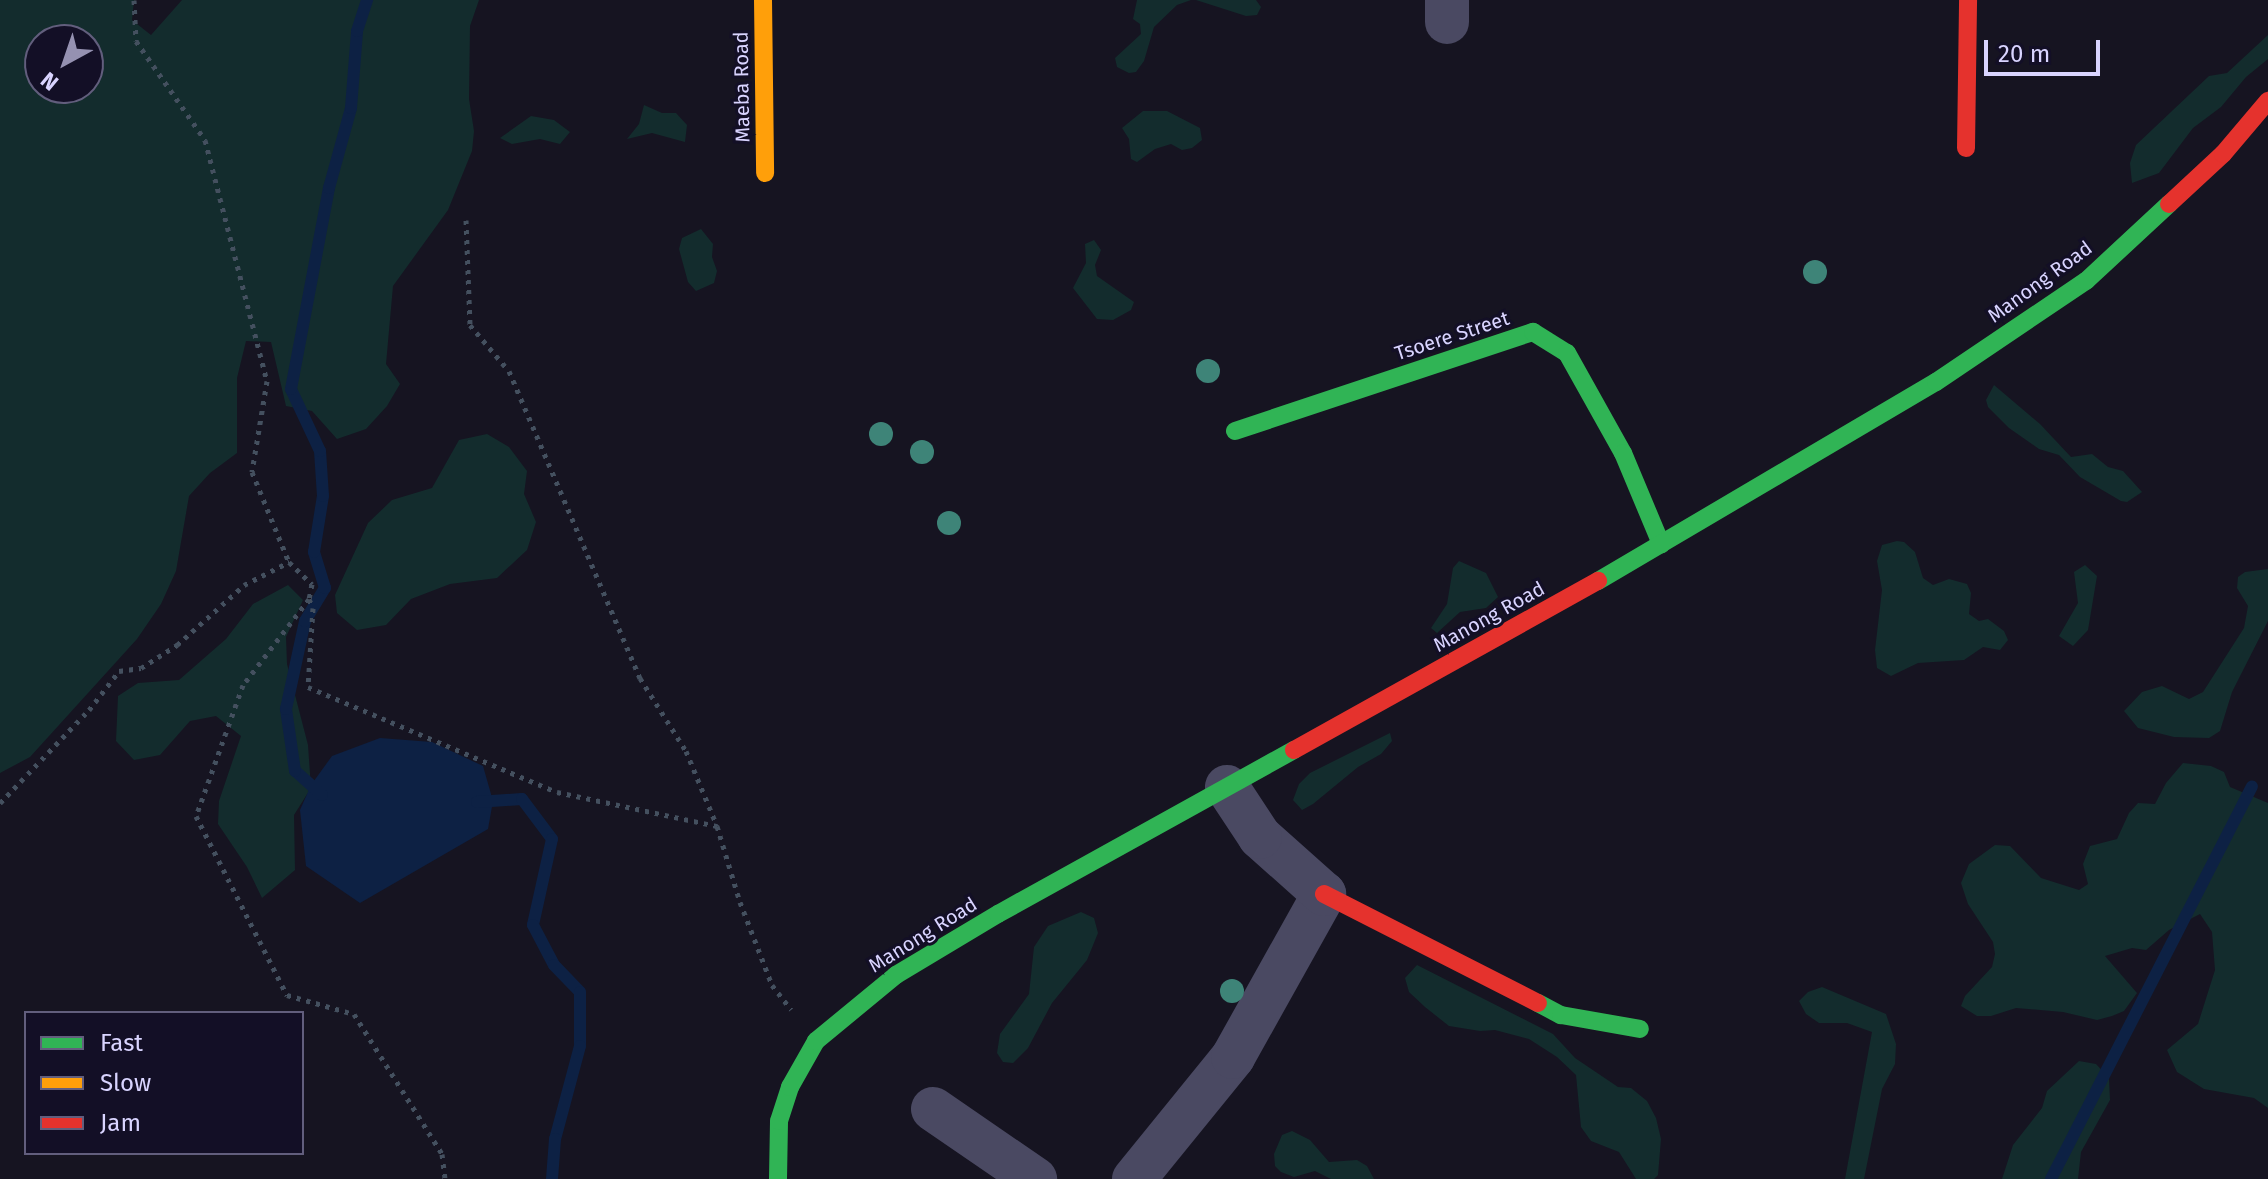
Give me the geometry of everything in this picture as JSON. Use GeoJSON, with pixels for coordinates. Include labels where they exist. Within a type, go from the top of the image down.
{"type":"FeatureCollection","features":[{"type":"Feature","properties":{"kind":"street","name":"Maeba Road"},"geometry":{"type":"LineString","coordinates":[[763,0],[765,173]]}},
{"type":"Feature","properties":{"kind":"street"},"geometry":{"type":"LineString","coordinates":[[1966,148],[1968,0]]}},
{"type":"Feature","properties":{"kind":"street","name":"Manong Road"},"geometry":{"type":"LineString","coordinates":[[778,1179],[779,1121],[790,1087],[816,1041],[896,975],[1661,544],[1936,382],[2086,281],[2223,154],[2268,101]]}},
{"type":"Feature","properties":{"kind":"street","name":"Tsoere Street"},"geometry":{"type":"LineString","coordinates":[[1235,431],[1533,332],[1567,353],[1623,453],[1661,544]]}},
{"type":"Feature","properties":{"kind":"street"},"geometry":{"type":"LineString","coordinates":[[1227,787],[1260,837],[1324,894],[1561,1015],[1640,1029]]}},
{"type":"Feature","properties":{"kind":"street"},"geometry":{"type":"LineString","coordinates":[[1134,1179],[1233,1057],[1324,894]]}},
{"type":"Feature","properties":{"kind":"street"},"geometry":{"type":"LineString","coordinates":[[933,1109],[1035,1179]]}},
{"type":"Feature","properties":{"kind":"path"},"geometry":{"type":"LineString","coordinates":[[134,0],[136,41],[205,140],[233,238],[267,381],[252,472],[289,562],[312,584],[309,599],[243,685],[196,816],[287,995],[354,1014],[442,1154],[445,1179]]}},
{"type":"Feature","properties":{"kind":"path"},"geometry":{"type":"LineString","coordinates":[[466,220],[470,325],[509,371],[640,678],[686,751],[717,826],[740,902],[772,985],[816,1041]]}},
{"type":"Feature","properties":{"kind":"path"},"geometry":{"type":"LineString","coordinates":[[0,803],[89,710],[119,671],[141,668],[177,645],[244,585],[289,562]]}},
{"type":"Feature","properties":{"kind":"path"},"geometry":{"type":"LineString","coordinates":[[309,599],[313,608],[308,687],[557,792],[717,826]]}},
{"type":"Feature","properties":{"kind":"green space"},"geometry":{"type":"Polygon","coordinates":[[[0,0],[134,0],[132,20],[151,35],[182,0],[479,0],[470,26],[472,151],[448,210],[393,286],[386,364],[400,384],[387,406],[366,429],[337,439],[312,411],[286,406],[271,342],[246,341],[237,378],[237,453],[210,473],[189,496],[176,571],[161,604],[137,639],[30,757],[0,773],[0,0]]]}},
{"type":"Feature","properties":{"kind":"green space"},"geometry":{"type":"Polygon","coordinates":[[[1137,0],[1191,0],[1177,5],[1154,27],[1144,61],[1136,72],[1129,73],[1117,67],[1115,58],[1141,34],[1140,24],[1133,19],[1137,0]]]}},
{"type":"Feature","properties":{"kind":"green space"},"geometry":{"type":"Polygon","coordinates":[[[1196,0],[1256,0],[1261,7],[1257,15],[1246,16],[1196,0]]]}},
{"type":"Feature","properties":{"kind":"green space"},"geometry":{"type":"Polygon","coordinates":[[[2268,35],[2268,59],[2246,77],[2221,107],[2193,128],[2159,173],[2132,183],[2130,163],[2136,145],[2209,76],[2227,73],[2268,35]]]}},
{"type":"Feature","properties":{"kind":"green space"},"geometry":{"type":"Polygon","coordinates":[[[644,105],[662,113],[676,113],[687,125],[685,142],[652,133],[627,139],[639,124],[644,105]]]}},
{"type":"Feature","properties":{"kind":"green space"},"geometry":{"type":"Polygon","coordinates":[[[1143,111],[1167,111],[1200,128],[1202,140],[1192,148],[1182,150],[1171,144],[1155,149],[1137,162],[1131,159],[1129,139],[1122,128],[1143,111]]]}},
{"type":"Feature","properties":{"kind":"green space"},"geometry":{"type":"Polygon","coordinates":[[[531,116],[554,120],[570,132],[560,144],[540,139],[512,144],[500,138],[531,116]]]}},
{"type":"Feature","properties":{"kind":"green space"},"geometry":{"type":"Polygon","coordinates":[[[701,229],[713,244],[712,257],[717,271],[714,283],[696,291],[688,282],[679,249],[682,238],[701,229]]]}},
{"type":"Feature","properties":{"kind":"green space"},"geometry":{"type":"Polygon","coordinates":[[[1094,240],[1101,250],[1095,265],[1097,276],[1134,302],[1131,310],[1113,320],[1097,319],[1073,288],[1086,263],[1085,244],[1094,240]]]}},
{"type":"Feature","properties":{"kind":"green space"},"geometry":{"type":"Polygon","coordinates":[[[1994,385],[2040,424],[2071,457],[2092,454],[2108,467],[2123,471],[2142,492],[2127,502],[2121,501],[2080,477],[2059,455],[2039,449],[2009,428],[1988,407],[1986,400],[1994,385]]]}},
{"type":"Feature","properties":{"kind":"green space"},"geometry":{"type":"Polygon","coordinates":[[[487,434],[509,447],[527,471],[524,494],[536,522],[527,550],[497,578],[450,584],[411,599],[386,625],[357,630],[337,613],[335,595],[368,523],[392,500],[432,488],[459,440],[487,434]]]}},
{"type":"Feature","properties":{"kind":"green space"},"geometry":{"type":"Polygon","coordinates":[[[1904,542],[1915,552],[1923,578],[1933,585],[1949,579],[1967,584],[1971,593],[1969,614],[1979,621],[1988,619],[2004,631],[2008,640],[2000,650],[1983,647],[1964,660],[1918,663],[1891,676],[1877,668],[1875,650],[1882,590],[1877,561],[1882,545],[1904,542]]]}},
{"type":"Feature","properties":{"kind":"green space"},"geometry":{"type":"Polygon","coordinates":[[[1459,561],[1486,573],[1498,597],[1486,608],[1460,612],[1437,633],[1431,628],[1447,604],[1453,568],[1459,561]]]}},
{"type":"Feature","properties":{"kind":"green space"},"geometry":{"type":"Polygon","coordinates":[[[2085,565],[2097,576],[2088,630],[2073,646],[2059,636],[2078,603],[2074,572],[2085,565]]]}},
{"type":"Feature","properties":{"kind":"green space"},"geometry":{"type":"Polygon","coordinates":[[[2268,569],[2268,621],[2232,692],[2220,731],[2209,738],[2174,737],[2138,728],[2124,711],[2142,692],[2162,686],[2189,699],[2203,692],[2244,628],[2248,606],[2237,588],[2238,577],[2245,572],[2268,569]]]}},
{"type":"Feature","properties":{"kind":"green space"},"geometry":{"type":"Polygon","coordinates":[[[288,585],[303,600],[286,637],[287,664],[308,745],[311,788],[294,815],[295,870],[262,898],[247,867],[218,824],[219,801],[241,736],[216,716],[190,721],[160,755],[134,760],[116,741],[118,696],[138,683],[179,680],[226,639],[253,604],[288,585]]]}},
{"type":"Feature","properties":{"kind":"green space"},"geometry":{"type":"Polygon","coordinates":[[[1390,733],[1392,741],[1381,754],[1358,767],[1313,804],[1302,810],[1293,800],[1299,784],[1310,773],[1390,733]]]}},
{"type":"Feature","properties":{"kind":"green space"},"geometry":{"type":"Polygon","coordinates":[[[2183,763],[2211,766],[2224,772],[2230,787],[2268,803],[2268,1108],[2254,1098],[2204,1089],[2177,1072],[2167,1050],[2198,1024],[2215,970],[2212,932],[2200,914],[2169,930],[2146,950],[2132,948],[2105,956],[2137,993],[2124,1011],[2112,1016],[2097,1020],[2063,1012],[2016,1008],[1991,1016],[1977,1016],[1961,1006],[1965,996],[1992,967],[1995,954],[1993,942],[1968,904],[1961,883],[1969,864],[1995,845],[2010,846],[2041,878],[2079,890],[2088,884],[2083,864],[2090,846],[2117,839],[2129,813],[2138,803],[2155,804],[2166,783],[2183,763]]]}},
{"type":"Feature","properties":{"kind":"green space"},"geometry":{"type":"Polygon","coordinates":[[[1081,912],[1094,918],[1098,933],[1087,960],[1052,1003],[1028,1048],[1013,1063],[1003,1062],[997,1053],[1000,1034],[1029,994],[1034,947],[1048,926],[1081,912]]]}},
{"type":"Feature","properties":{"kind":"green space"},"geometry":{"type":"Polygon","coordinates":[[[1417,965],[1553,1034],[1575,1058],[1618,1087],[1631,1088],[1647,1101],[1656,1118],[1661,1139],[1658,1175],[1654,1179],[1636,1179],[1619,1152],[1591,1141],[1581,1127],[1576,1075],[1557,1057],[1529,1039],[1495,1030],[1449,1026],[1425,1007],[1409,992],[1405,978],[1417,965]]]}},
{"type":"Feature","properties":{"kind":"green space"},"geometry":{"type":"Polygon","coordinates":[[[1822,987],[1886,1014],[1896,1044],[1895,1064],[1882,1089],[1864,1179],[1845,1179],[1872,1032],[1847,1023],[1819,1023],[1806,1014],[1799,1001],[1808,992],[1822,987]]]}},
{"type":"Feature","properties":{"kind":"green space"},"geometry":{"type":"Polygon","coordinates":[[[2079,1061],[2096,1064],[2109,1078],[2110,1100],[2081,1152],[2078,1179],[2002,1179],[2013,1145],[2042,1108],[2047,1091],[2079,1061]]]}},
{"type":"Feature","properties":{"kind":"green space"},"geometry":{"type":"Polygon","coordinates":[[[1292,1131],[1310,1140],[1329,1162],[1357,1160],[1367,1166],[1374,1179],[1331,1179],[1315,1171],[1294,1177],[1281,1172],[1275,1166],[1274,1154],[1282,1135],[1292,1131]]]}},
{"type":"Feature","properties":{"kind":"water"},"geometry":{"type":"Polygon","coordinates":[[[380,738],[432,742],[483,766],[493,801],[488,829],[360,903],[306,866],[300,810],[311,785],[332,756],[380,738]]]}},
{"type":"Feature","properties":{"kind":"waterway"},"geometry":{"type":"LineString","coordinates":[[322,795],[295,771],[286,709],[305,621],[325,588],[314,552],[323,496],[320,451],[291,389],[329,188],[351,108],[357,31],[367,0]]}},
{"type":"Feature","properties":{"kind":"waterway"},"geometry":{"type":"LineString","coordinates":[[2051,1179],[2252,787]]}},
{"type":"Feature","properties":{"kind":"waterway"},"geometry":{"type":"LineString","coordinates":[[477,802],[522,799],[552,839],[533,925],[554,965],[580,992],[580,1046],[555,1139],[552,1179]]}},
{"type":"Feature","properties":{"kind":"traffic: fast"},"geometry":{"type":"LineString","coordinates":[[1598,581],[1936,382],[2086,281],[2169,204]]}},
{"type":"Feature","properties":{"kind":"traffic: fast"},"geometry":{"type":"LineString","coordinates":[[1235,431],[1533,332],[1567,353],[1623,453],[1661,544]]}},
{"type":"Feature","properties":{"kind":"traffic: fast"},"geometry":{"type":"LineString","coordinates":[[778,1179],[779,1121],[790,1087],[816,1041],[896,975],[998,914],[1294,750]]}},
{"type":"Feature","properties":{"kind":"traffic: fast"},"geometry":{"type":"LineString","coordinates":[[1538,1003],[1561,1015],[1640,1029]]}},
{"type":"Feature","properties":{"kind":"traffic: slow"},"geometry":{"type":"LineString","coordinates":[[763,0],[765,173]]}},
{"type":"Feature","properties":{"kind":"traffic: jam"},"geometry":{"type":"LineString","coordinates":[[1966,148],[1968,0]]}},
{"type":"Feature","properties":{"kind":"traffic: jam"},"geometry":{"type":"LineString","coordinates":[[2169,204],[2223,154],[2268,101]]}},
{"type":"Feature","properties":{"kind":"traffic: jam"},"geometry":{"type":"LineString","coordinates":[[1294,750],[1598,581]]}},
{"type":"Feature","properties":{"kind":"traffic: jam"},"geometry":{"type":"LineString","coordinates":[[1324,894],[1538,1003]]}}]}
